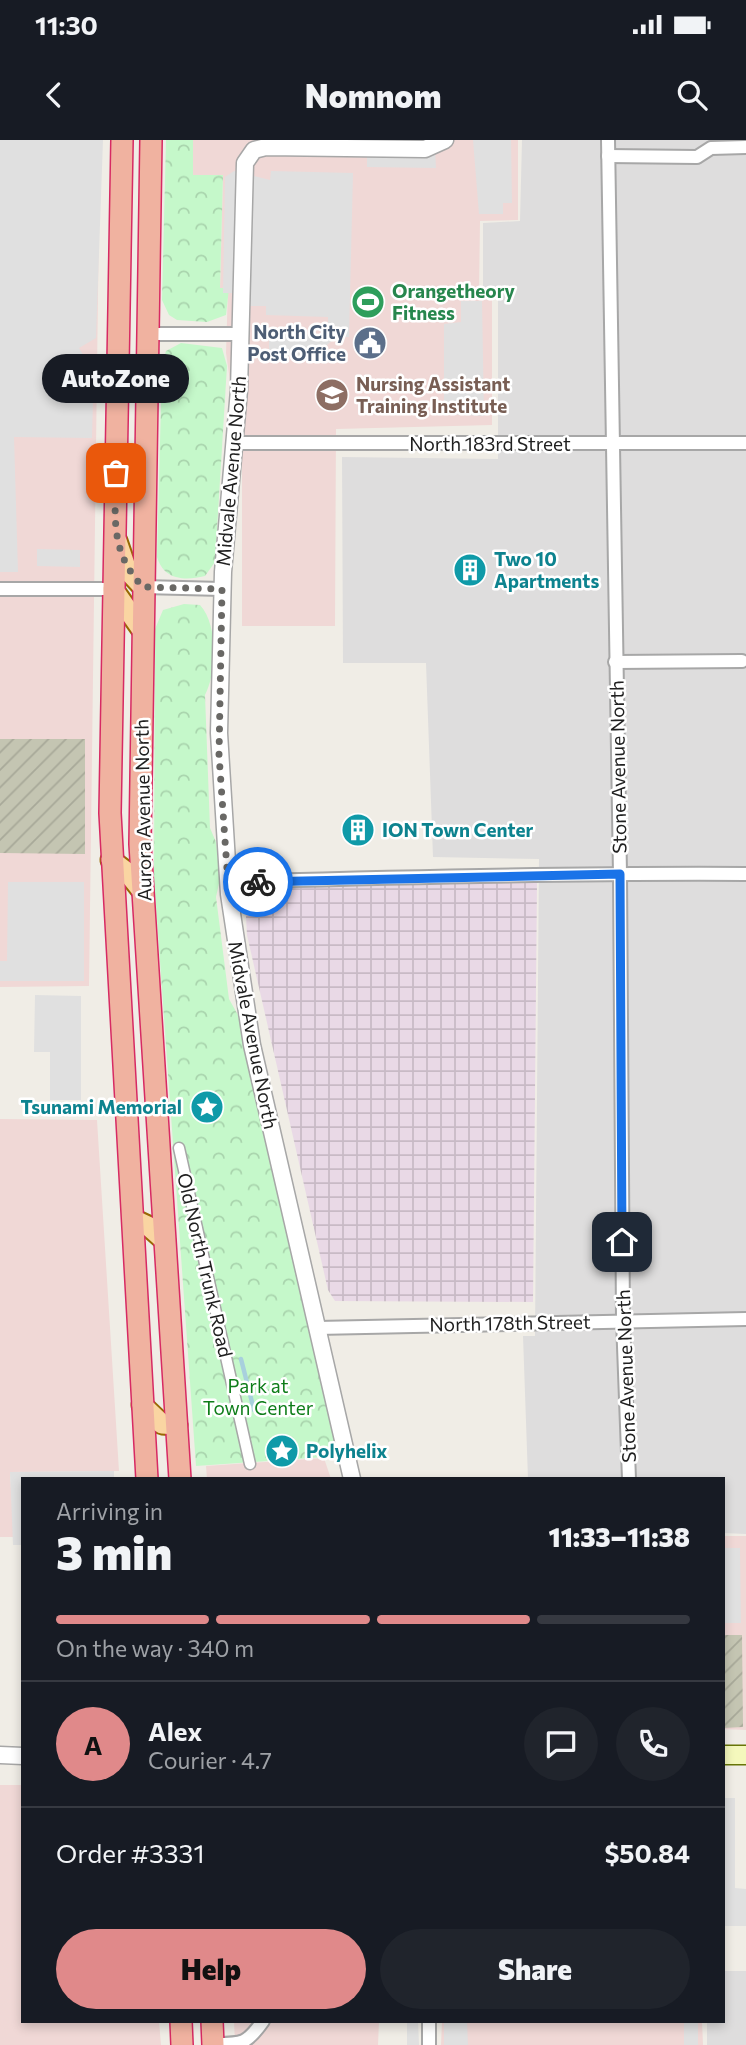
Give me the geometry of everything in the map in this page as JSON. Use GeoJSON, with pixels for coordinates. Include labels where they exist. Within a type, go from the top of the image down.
{"type":"FeatureCollection","features":[{"type":"Feature","properties":{"kind":"highway","name":"Aurora Avenue North"},"geometry":{"type":"LineString","coordinates":[[122,140],[113,589],[111,860],[147,1477]]}},
{"type":"Feature","properties":{"kind":"highway","name":"Aurora Avenue North"},"geometry":{"type":"LineString","coordinates":[[151,140],[150,334],[142,630],[143,892],[180,1477]]}},
{"type":"Feature","properties":{"kind":"highway"},"geometry":{"type":"LineString","coordinates":[[181,2023],[182,2045]]}},
{"type":"Feature","properties":{"kind":"highway"},"geometry":{"type":"LineString","coordinates":[[212,2023],[213,2045]]}},
{"type":"Feature","properties":{"kind":"main road"},"geometry":{"type":"LineString","coordinates":[[117,376],[131,380],[147,398]]}},
{"type":"Feature","properties":{"kind":"main road"},"geometry":{"type":"LineString","coordinates":[[115,533],[127,570],[143,587]]}},
{"type":"Feature","properties":{"kind":"main road"},"geometry":{"type":"LineString","coordinates":[[113,589],[142,630]]}},
{"type":"Feature","properties":{"kind":"main road"},"geometry":{"type":"LineString","coordinates":[[111,860],[127,872],[143,892]]}},
{"type":"Feature","properties":{"kind":"main road"},"geometry":{"type":"LineString","coordinates":[[132,1219],[148,1226],[165,1241]]}},
{"type":"Feature","properties":{"kind":"main road"},"geometry":{"type":"LineString","coordinates":[[142,1405],[162,1424],[177,1425]]}},
{"type":"Feature","properties":{"kind":"main road"},"geometry":{"type":"LineString","coordinates":[[725,1755],[746,1755]]}},
{"type":"Feature","properties":{"kind":"street","name":"Midvale Avenue North"},"geometry":{"type":"LineString","coordinates":[[352,1477],[247,1020],[228,883],[219,755],[222,589],[241,334],[245,163],[254,150],[266,147],[425,149],[445,140]]}},
{"type":"Feature","properties":{"kind":"street","name":"Stone Avenue North"},"geometry":{"type":"LineString","coordinates":[[608,140],[620,874],[623,1320],[629,1477]]}},
{"type":"Feature","properties":{"kind":"street"},"geometry":{"type":"LineString","coordinates":[[608,156],[697,157],[712,148],[746,147]]}},
{"type":"Feature","properties":{"kind":"street"},"geometry":{"type":"LineString","coordinates":[[150,334],[241,334]]}},
{"type":"Feature","properties":{"kind":"street","name":"North 183rd Street"},"geometry":{"type":"LineString","coordinates":[[233,443],[746,443]]}},
{"type":"Feature","properties":{"kind":"street"},"geometry":{"type":"LineString","coordinates":[[143,587],[222,589]]}},
{"type":"Feature","properties":{"kind":"street"},"geometry":{"type":"LineString","coordinates":[[0,589],[113,589]]}},
{"type":"Feature","properties":{"kind":"street"},"geometry":{"type":"LineString","coordinates":[[615,662],[742,661]]}},
{"type":"Feature","properties":{"kind":"street"},"geometry":{"type":"LineString","coordinates":[[228,883],[620,874],[746,874]]}},
{"type":"Feature","properties":{"kind":"street","name":"Old North Trunk Road"},"geometry":{"type":"LineString","coordinates":[[178,1148],[250,1464]]}},
{"type":"Feature","properties":{"kind":"street","name":"North 178th Street"},"geometry":{"type":"LineString","coordinates":[[317,1328],[623,1320],[746,1320]]}},
{"type":"Feature","properties":{"kind":"street"},"geometry":{"type":"LineString","coordinates":[[0,1755],[21,1756]]}},
{"type":"Feature","properties":{"kind":"street"},"geometry":{"type":"LineString","coordinates":[[213,2045],[244,2044],[253,2037],[262,2023]]}},
{"type":"Feature","properties":{"kind":"street"},"geometry":{"type":"LineString","coordinates":[[429,2023],[429,2045]]}},
{"type":"Feature","properties":{"kind":"shaded area"},"geometry":{"type":"Polygon","coordinates":[[[0,140],[100,140],[89,986],[0,987],[0,140]]]}},
{"type":"Feature","properties":{"kind":"shaded area"},"geometry":{"type":"Polygon","coordinates":[[[0,140],[103,140],[96,338],[79,348],[85,358],[59,360],[67,371],[75,372],[75,387],[84,398],[93,399],[92,438],[14,437],[18,572],[0,572],[0,140]]]}},
{"type":"Feature","properties":{"kind":"shaded area"},"geometry":{"type":"Polygon","coordinates":[[[193,140],[518,140],[518,220],[480,221],[479,293],[492,294],[492,425],[336,429],[335,626],[242,626],[242,464],[226,353],[228,288],[220,288],[223,176],[192,175],[193,140]]]}},
{"type":"Feature","properties":{"kind":"shaded area"},"geometry":{"type":"Polygon","coordinates":[[[311,140],[408,140],[408,148],[435,148],[436,168],[367,167],[367,148],[311,140]]]}},
{"type":"Feature","properties":{"kind":"shaded area"},"geometry":{"type":"Polygon","coordinates":[[[473,140],[511,140],[512,203],[503,203],[503,214],[479,214],[473,140]]]}},
{"type":"Feature","properties":{"kind":"shaded area"},"geometry":{"type":"Polygon","coordinates":[[[522,140],[746,140],[746,1534],[725,1533],[725,1477],[528,1477],[523,1336],[535,1336],[539,859],[433,857],[426,663],[343,663],[342,457],[498,459],[498,291],[483,289],[483,223],[520,221],[522,140]]]}},
{"type":"Feature","properties":{"kind":"shaded area"},"geometry":{"type":"Polygon","coordinates":[[[234,171],[270,180],[271,171],[353,173],[349,337],[336,337],[327,345],[327,357],[269,356],[269,334],[322,335],[328,330],[328,317],[266,315],[266,306],[242,306],[242,293],[223,293],[225,177],[234,171]]]}},
{"type":"Feature","properties":{"kind":"shaded area"},"geometry":{"type":"Polygon","coordinates":[[[461,301],[482,301],[484,416],[444,414],[444,324],[461,322],[461,301]]]}},
{"type":"Feature","properties":{"kind":"shaded area"},"geometry":{"type":"Polygon","coordinates":[[[37,549],[80,550],[80,567],[37,566],[37,549]]]}},
{"type":"Feature","properties":{"kind":"shaded area"},"geometry":{"type":"Polygon","coordinates":[[[0,739],[85,739],[85,854],[0,853],[0,739]]]}},
{"type":"Feature","properties":{"kind":"shaded area"},"geometry":{"type":"Polygon","coordinates":[[[244,881],[537,882],[533,1302],[335,1301],[328,1290],[247,935],[244,881]]]}},
{"type":"Feature","properties":{"kind":"shaded area"},"geometry":{"type":"Polygon","coordinates":[[[8,882],[84,882],[84,981],[0,981],[0,961],[7,961],[8,882]]]}},
{"type":"Feature","properties":{"kind":"shaded area"},"geometry":{"type":"Polygon","coordinates":[[[35,995],[81,996],[81,1100],[50,1100],[50,1052],[34,1052],[35,995]]]}},
{"type":"Feature","properties":{"kind":"shaded area"},"geometry":{"type":"Polygon","coordinates":[[[0,1119],[97,1120],[119,1471],[10,1472],[14,1537],[0,1537],[0,1119]]]}},
{"type":"Feature","properties":{"kind":"shaded area"},"geometry":{"type":"Polygon","coordinates":[[[324,1458],[330,1477],[207,1477],[206,1466],[324,1458]]]}},
{"type":"Feature","properties":{"kind":"shaded area"},"geometry":{"type":"Polygon","coordinates":[[[114,1471],[114,1477],[21,1477],[21,1545],[13,1545],[10,1472],[114,1471]]]}},
{"type":"Feature","properties":{"kind":"shaded area"},"geometry":{"type":"Polygon","coordinates":[[[725,1536],[746,1536],[746,1730],[725,1729],[725,1536]]]}},
{"type":"Feature","properties":{"kind":"shaded area"},"geometry":{"type":"Polygon","coordinates":[[[725,1548],[740,1548],[741,1623],[725,1623],[725,1548]]]}},
{"type":"Feature","properties":{"kind":"shaded area"},"geometry":{"type":"Polygon","coordinates":[[[725,1635],[742,1635],[743,1727],[725,1728],[725,1635]]]}},
{"type":"Feature","properties":{"kind":"shaded area"},"geometry":{"type":"Polygon","coordinates":[[[0,1785],[21,1785],[21,2023],[159,2023],[161,2045],[0,2045],[0,1785]]]}},
{"type":"Feature","properties":{"kind":"shaded area"},"geometry":{"type":"Polygon","coordinates":[[[725,1798],[735,1798],[735,1888],[746,1889],[746,1926],[725,1926],[725,1798]]]}},
{"type":"Feature","properties":{"kind":"shaded area"},"geometry":{"type":"Polygon","coordinates":[[[725,1971],[746,1971],[746,2045],[707,2045],[707,2023],[725,2023],[725,1971]]]}},
{"type":"Feature","properties":{"kind":"shaded area"},"geometry":{"type":"Polygon","coordinates":[[[234,2023],[379,2023],[378,2045],[235,2045],[234,2023]]]}},
{"type":"Feature","properties":{"kind":"shaded area"},"geometry":{"type":"Polygon","coordinates":[[[407,2023],[418,2023],[419,2045],[407,2045],[407,2023]]]}},
{"type":"Feature","properties":{"kind":"shaded area"},"geometry":{"type":"Polygon","coordinates":[[[442,2023],[702,2023],[703,2045],[441,2045],[442,2023]]]}},
{"type":"Feature","properties":{"kind":"shaded area"},"geometry":{"type":"Polygon","coordinates":[[[444,2023],[467,2023],[468,2045],[444,2045],[444,2023]]]}},
{"type":"Feature","properties":{"kind":"shaded area"},"geometry":{"type":"Polygon","coordinates":[[[684,2023],[698,2023],[698,2045],[684,2045],[684,2023]]]}},
{"type":"Feature","properties":{"kind":"green space"},"geometry":{"type":"Polygon","coordinates":[[[166,140],[193,140],[193,175],[223,175],[220,288],[229,288],[226,315],[207,322],[177,320],[169,315],[162,300],[166,140]]]}},
{"type":"Feature","properties":{"kind":"green space"},"geometry":{"type":"Polygon","coordinates":[[[181,343],[222,348],[227,366],[215,562],[205,576],[190,578],[170,574],[160,565],[157,557],[162,365],[166,351],[181,343]]]}},
{"type":"Feature","properties":{"kind":"green space","name":"Park at Town Center"},"geometry":{"type":"Polygon","coordinates":[[[184,604],[200,605],[206,613],[213,636],[212,674],[205,695],[210,828],[216,842],[220,879],[216,897],[229,999],[238,1015],[339,1456],[196,1466],[154,877],[155,629],[163,610],[184,604]]]}},
{"type":"Feature","properties":{"kind":"waterway"},"geometry":{"type":"LineString","coordinates":[[241,1359],[254,1410]]}},
{"type":"Feature","properties":{"kind":"way so far"},"geometry":{"type":"LineString","coordinates":[[116,473],[115,533],[127,570],[143,587],[222,589],[219,755],[228,883],[258,882]]}},
{"type":"Feature","properties":{"kind":"place","name":"Orangetheory Fitness"},"geometry":{"type":"Point","coordinates":[368,302]}},
{"type":"Feature","properties":{"kind":"place","name":"North City Post Office"},"geometry":{"type":"Point","coordinates":[370,343]}},
{"type":"Feature","properties":{"kind":"place","name":"Nursing Assistant Training Institute"},"geometry":{"type":"Point","coordinates":[332,395]}},
{"type":"Feature","properties":{"kind":"place","name":"AutoZone"},"geometry":{"type":"Point","coordinates":[116,473]}},
{"type":"Feature","properties":{"kind":"place","name":"Two 10 Apartments"},"geometry":{"type":"Point","coordinates":[470,570]}},
{"type":"Feature","properties":{"kind":"place","name":"ION Town Center"},"geometry":{"type":"Point","coordinates":[358,830]}},
{"type":"Feature","properties":{"kind":"place","name":"Tsunami Memorial"},"geometry":{"type":"Point","coordinates":[207,1107]}},
{"type":"Feature","properties":{"kind":"place","name":"Polyhelix"},"geometry":{"type":"Point","coordinates":[282,1451]}},
{"type":"Feature","properties":{"kind":"route"},"geometry":{"type":"LineString","coordinates":[[258,882],[418,880],[530,873],[620,874],[622,1242]]}}]}
